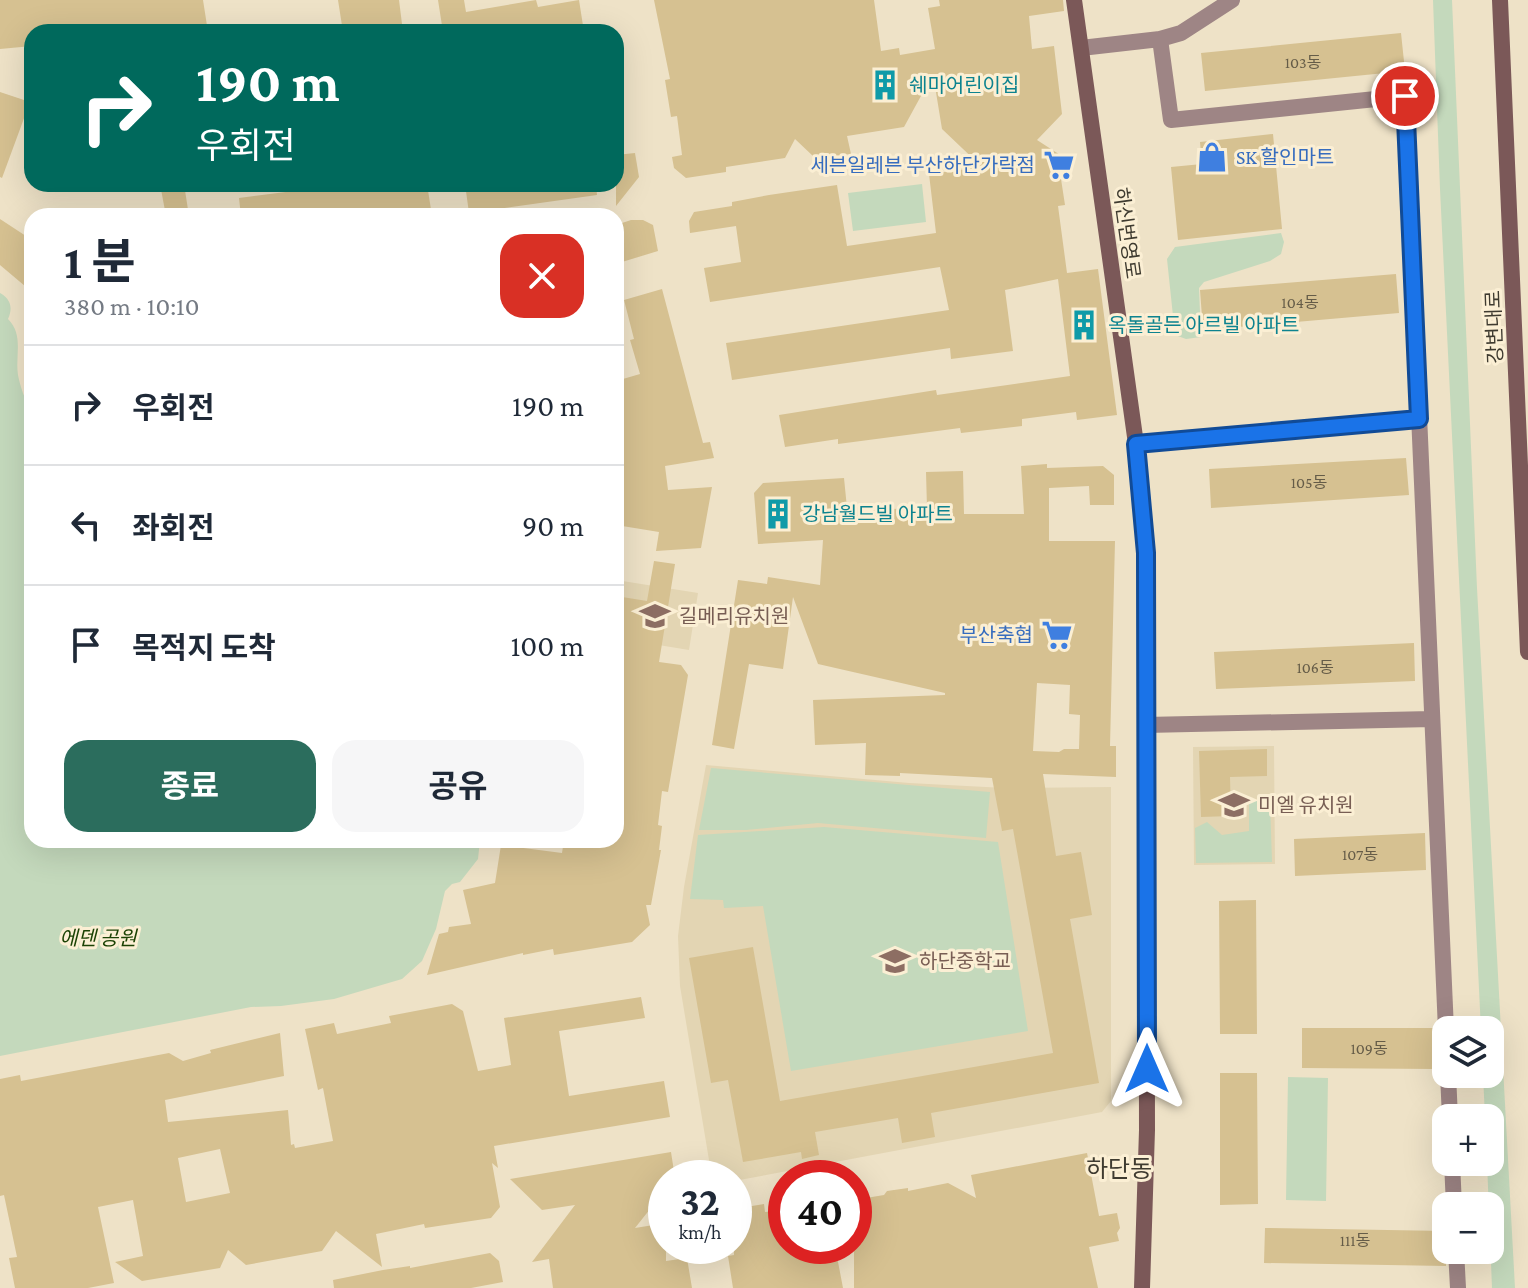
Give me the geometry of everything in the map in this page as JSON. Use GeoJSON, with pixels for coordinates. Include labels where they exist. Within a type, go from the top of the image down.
{"type":"FeatureCollection","features":[{"type":"Feature","properties":{"kind":"street","name":"하신번영로"},"geometry":{"type":"LineString","coordinates":[[1074,0],[1136,444],[1146,553],[1147,1130],[1142,1288]]}},
{"type":"Feature","properties":{"kind":"street"},"geometry":{"type":"LineString","coordinates":[[1081,48],[1160,39],[1181,33],[1233,0]]}},
{"type":"Feature","properties":{"kind":"street","name":"강변대로"},"geometry":{"type":"LineString","coordinates":[[1500,0],[1528,652]]}},
{"type":"Feature","properties":{"kind":"street"},"geometry":{"type":"LineString","coordinates":[[1160,39],[1171,120],[1405,96],[1445,1016]]}},
{"type":"Feature","properties":{"kind":"street"},"geometry":{"type":"LineString","coordinates":[[1136,444],[1419,419]]}},
{"type":"Feature","properties":{"kind":"street"},"geometry":{"type":"LineString","coordinates":[[1145,725],[1432,719]]}},
{"type":"Feature","properties":{"kind":"street"},"geometry":{"type":"LineString","coordinates":[[1457,1264],[1458,1288]]}},
{"type":"Feature","properties":{"kind":"shaded area","name":"길메리유치원"},"geometry":{"type":"Polygon","coordinates":[[[624,581],[698,593],[689,650],[624,639],[624,581]]]}},
{"type":"Feature","properties":{"kind":"shaded area","name":"미엘 유치원"},"geometry":{"type":"Polygon","coordinates":[[[1274,746],[1275,864],[1194,865],[1193,747],[1274,746]]]}},
{"type":"Feature","properties":{"kind":"shaded area","name":"하단중학교"},"geometry":{"type":"Polygon","coordinates":[[[706,765],[909,783],[1005,788],[1111,787],[1111,1101],[1102,1112],[846,1160],[768,1160],[768,1175],[752,1178],[752,1160],[709,1160],[680,986],[678,936],[706,765]]]}},
{"type":"Feature","properties":{"kind":"green space"},"geometry":{"type":"Polygon","coordinates":[[[1433,0],[1452,0],[1477,588],[1500,1016],[1480,1016],[1433,0]]]}},
{"type":"Feature","properties":{"kind":"green space"},"geometry":{"type":"Polygon","coordinates":[[[922,184],[926,222],[853,231],[848,193],[922,184]]]}},
{"type":"Feature","properties":{"kind":"green space"},"geometry":{"type":"Polygon","coordinates":[[[1281,233],[1284,242],[1281,254],[1270,261],[1204,282],[1199,288],[1201,337],[1186,339],[1175,335],[1167,259],[1175,247],[1281,233]]]}},
{"type":"Feature","properties":{"kind":"green space","name":"에덴 공원"},"geometry":{"type":"Polygon","coordinates":[[[0,293],[10,304],[8,319],[16,332],[18,375],[24,396],[24,848],[479,848],[478,859],[460,882],[452,884],[445,891],[436,929],[422,961],[402,979],[334,999],[251,1007],[0,1056],[0,293]]]}},
{"type":"Feature","properties":{"kind":"green space"},"geometry":{"type":"Polygon","coordinates":[[[711,768],[990,792],[986,838],[818,823],[746,830],[699,830],[711,768]]]}},
{"type":"Feature","properties":{"kind":"green space"},"geometry":{"type":"Polygon","coordinates":[[[1249,801],[1270,801],[1272,862],[1196,863],[1195,828],[1207,822],[1222,835],[1249,831],[1249,801]]]}},
{"type":"Feature","properties":{"kind":"green space"},"geometry":{"type":"Polygon","coordinates":[[[824,827],[998,842],[1028,1031],[791,1071],[763,906],[724,908],[723,900],[690,899],[698,835],[824,827]]]}},
{"type":"Feature","properties":{"kind":"green space"},"geometry":{"type":"Polygon","coordinates":[[[1288,1077],[1328,1078],[1326,1201],[1286,1200],[1288,1077]]]}},
{"type":"Feature","properties":{"kind":"green space"},"geometry":{"type":"Polygon","coordinates":[[[1504,1085],[1515,1288],[1492,1288],[1491,1264],[1504,1264],[1504,1192],[1488,1192],[1488,1176],[1504,1176],[1504,1104],[1484,1104],[1484,1088],[1504,1088],[1504,1085]]]}},
{"type":"Feature","properties":{"kind":"building"},"geometry":{"type":"Polygon","coordinates":[[[0,0],[203,0],[207,24],[24,24],[24,47],[0,49],[0,0]]]}},
{"type":"Feature","properties":{"kind":"building"},"geometry":{"type":"Polygon","coordinates":[[[338,0],[399,0],[402,24],[342,24],[338,0]]]}},
{"type":"Feature","properties":{"kind":"building"},"geometry":{"type":"Polygon","coordinates":[[[438,0],[464,0],[466,12],[536,0],[538,7],[579,0],[583,24],[442,24],[438,0]]]}},
{"type":"Feature","properties":{"kind":"building"},"geometry":{"type":"Polygon","coordinates":[[[654,0],[874,0],[881,51],[899,48],[900,55],[935,49],[928,8],[940,6],[939,0],[1063,0],[1064,11],[1029,16],[1032,49],[1054,46],[1062,114],[1037,140],[1071,162],[1071,178],[1061,179],[1065,205],[1058,206],[1067,273],[1098,269],[1117,415],[1077,420],[1076,412],[1022,419],[1022,426],[961,433],[960,428],[838,444],[838,439],[785,447],[779,415],[936,390],[937,395],[1070,376],[1058,279],[1005,290],[1013,351],[951,359],[950,348],[732,380],[726,343],[949,310],[940,267],[710,302],[704,268],[741,262],[736,226],[690,233],[689,221],[694,212],[732,206],[732,202],[769,195],[837,185],[847,246],[936,233],[929,174],[982,167],[942,129],[933,74],[904,127],[847,136],[851,154],[833,156],[834,164],[814,157],[795,139],[785,158],[726,167],[726,172],[686,178],[674,168],[672,157],[682,155],[677,116],[671,117],[665,80],[670,79],[654,0]]]}},
{"type":"Feature","properties":{"kind":"building"},"geometry":{"type":"Polygon","coordinates":[[[1401,33],[1405,71],[1205,91],[1201,53],[1401,33]]]}},
{"type":"Feature","properties":{"kind":"building"},"geometry":{"type":"Polygon","coordinates":[[[0,92],[24,100],[24,118],[0,177],[0,92]]]}},
{"type":"Feature","properties":{"kind":"building"},"geometry":{"type":"Polygon","coordinates":[[[1273,134],[1282,229],[1178,240],[1171,167],[1202,164],[1200,142],[1273,134]]]}},
{"type":"Feature","properties":{"kind":"building"},"geometry":{"type":"Polygon","coordinates":[[[635,153],[639,177],[616,206],[616,192],[624,192],[624,154],[635,153]]]}},
{"type":"Feature","properties":{"kind":"building"},"geometry":{"type":"Polygon","coordinates":[[[162,192],[185,192],[188,208],[164,208],[162,192]]]}},
{"type":"Feature","properties":{"kind":"building"},"geometry":{"type":"Polygon","coordinates":[[[286,192],[428,192],[431,208],[240,208],[239,198],[286,192]]]}},
{"type":"Feature","properties":{"kind":"building"},"geometry":{"type":"Polygon","coordinates":[[[466,192],[597,192],[597,195],[505,208],[468,208],[466,192]]]}},
{"type":"Feature","properties":{"kind":"building"},"geometry":{"type":"Polygon","coordinates":[[[0,219],[24,235],[24,285],[0,265],[0,219]]]}},
{"type":"Feature","properties":{"kind":"building"},"geometry":{"type":"Polygon","coordinates":[[[643,220],[653,225],[658,251],[624,261],[624,222],[643,220]]]}},
{"type":"Feature","properties":{"kind":"building"},"geometry":{"type":"Polygon","coordinates":[[[1396,274],[1399,313],[1203,330],[1200,290],[1396,274]]]}},
{"type":"Feature","properties":{"kind":"building"},"geometry":{"type":"Polygon","coordinates":[[[662,289],[703,443],[710,442],[714,458],[665,466],[668,490],[712,487],[701,548],[656,551],[659,532],[624,526],[624,379],[640,374],[630,340],[634,339],[624,300],[662,289]]]}},
{"type":"Feature","properties":{"kind":"building"},"geometry":{"type":"Polygon","coordinates":[[[1406,458],[1409,495],[1211,508],[1209,469],[1406,458]]]}},
{"type":"Feature","properties":{"kind":"building"},"geometry":{"type":"Polygon","coordinates":[[[1021,466],[1103,466],[1114,475],[1114,505],[1090,505],[1089,486],[1049,488],[1049,541],[1115,541],[1110,746],[1116,746],[1116,777],[1043,774],[1056,856],[1081,852],[1092,915],[1070,919],[1099,1083],[931,1113],[935,1137],[902,1143],[898,1118],[815,1132],[819,1155],[802,1159],[801,1152],[743,1160],[728,1080],[711,1083],[689,958],[753,947],[780,1101],[1053,1053],[1013,829],[1002,831],[992,778],[900,773],[900,776],[865,775],[866,743],[815,745],[813,700],[945,693],[818,664],[793,597],[783,669],[749,664],[734,749],[712,745],[738,580],[767,584],[768,577],[820,585],[823,540],[758,544],[754,493],[763,483],[844,478],[847,508],[927,508],[926,472],[963,471],[964,514],[1024,514],[1021,466]],[[1037,683],[1033,751],[1079,749],[1080,715],[1069,714],[1070,685],[1037,683]]]}},
{"type":"Feature","properties":{"kind":"building"},"geometry":{"type":"Polygon","coordinates":[[[654,561],[675,564],[659,662],[681,665],[688,675],[668,792],[662,791],[658,825],[662,826],[661,850],[651,905],[646,905],[650,925],[632,942],[554,955],[553,949],[523,953],[427,975],[439,934],[448,932],[449,927],[471,924],[463,890],[495,883],[501,848],[562,853],[563,848],[624,848],[624,597],[647,601],[654,561]]]}},
{"type":"Feature","properties":{"kind":"building"},"geometry":{"type":"Polygon","coordinates":[[[1414,643],[1415,681],[1216,689],[1214,652],[1414,643]]]}},
{"type":"Feature","properties":{"kind":"building"},"geometry":{"type":"Polygon","coordinates":[[[1267,749],[1267,776],[1230,777],[1231,816],[1201,817],[1199,751],[1267,749]]]}},
{"type":"Feature","properties":{"kind":"building"},"geometry":{"type":"Polygon","coordinates":[[[1425,833],[1426,870],[1295,876],[1294,839],[1425,833]]]}},
{"type":"Feature","properties":{"kind":"building"},"geometry":{"type":"Polygon","coordinates":[[[1256,900],[1257,1034],[1220,1034],[1219,901],[1256,900]]]}},
{"type":"Feature","properties":{"kind":"building"},"geometry":{"type":"Polygon","coordinates":[[[641,997],[645,1018],[559,1031],[569,1096],[664,1081],[670,1117],[494,1146],[498,1168],[492,1163],[500,1207],[491,1218],[425,1228],[424,1224],[376,1234],[382,1267],[336,1231],[322,1251],[246,1265],[228,1250],[220,1268],[142,1281],[115,1262],[143,1256],[133,1200],[98,1207],[114,1283],[88,1288],[15,1288],[9,1258],[17,1257],[4,1195],[0,1196],[0,1079],[20,1075],[21,1081],[169,1053],[183,1061],[211,1053],[210,1050],[280,1033],[284,1076],[165,1100],[168,1122],[288,1110],[291,1145],[294,1144],[295,1148],[333,1141],[323,1088],[318,1090],[305,1029],[334,1023],[337,1034],[391,1023],[389,1016],[452,1004],[463,1011],[478,1071],[511,1065],[504,1018],[641,997]],[[220,1149],[178,1158],[186,1202],[230,1193],[220,1149]]]}},
{"type":"Feature","properties":{"kind":"building"},"geometry":{"type":"Polygon","coordinates":[[[1302,1028],[1432,1028],[1432,1069],[1302,1068],[1302,1028]]]}},
{"type":"Feature","properties":{"kind":"building"},"geometry":{"type":"Polygon","coordinates":[[[1220,1073],[1257,1073],[1258,1204],[1220,1205],[1220,1073]]]}},
{"type":"Feature","properties":{"kind":"building"},"geometry":{"type":"Polygon","coordinates":[[[671,1152],[672,1160],[648,1160],[648,1212],[635,1228],[648,1226],[648,1264],[688,1264],[692,1288],[553,1288],[549,1259],[532,1262],[575,1205],[542,1210],[510,1179],[671,1152]]]}},
{"type":"Feature","properties":{"kind":"building"},"geometry":{"type":"Polygon","coordinates":[[[1087,1153],[1099,1216],[1117,1213],[1120,1228],[1117,1233],[1119,1241],[1089,1247],[1098,1288],[854,1288],[854,1264],[872,1264],[872,1197],[884,1195],[887,1191],[908,1188],[908,1191],[948,1183],[976,1198],[971,1175],[1087,1153]]]}},
{"type":"Feature","properties":{"kind":"building"},"geometry":{"type":"Polygon","coordinates":[[[764,1204],[765,1212],[768,1212],[768,1264],[838,1264],[843,1288],[733,1288],[729,1264],[752,1264],[752,1206],[764,1204]]]}},
{"type":"Feature","properties":{"kind":"building"},"geometry":{"type":"Polygon","coordinates":[[[1265,1228],[1432,1231],[1432,1264],[1446,1266],[1264,1263],[1265,1228]]]}},
{"type":"Feature","properties":{"kind":"building"},"geometry":{"type":"Polygon","coordinates":[[[490,1253],[499,1261],[503,1282],[471,1288],[334,1288],[333,1280],[490,1253]]]}},
{"type":"Feature","properties":{"kind":"place","name":"쉐마어린이집"},"geometry":{"type":"Point","coordinates":[885,85]}},
{"type":"Feature","properties":{"kind":"place","name":"SK 할인마트"},"geometry":{"type":"Point","coordinates":[1212,157]}},
{"type":"Feature","properties":{"kind":"place","name":"세븐일레븐 부산하단가락점"},"geometry":{"type":"Point","coordinates":[1059,165]}},
{"type":"Feature","properties":{"kind":"place","name":"옥돌골든 아르빌 아파트"},"geometry":{"type":"Point","coordinates":[1084,325]}},
{"type":"Feature","properties":{"kind":"place","name":"강남월드빌 아파트"},"geometry":{"type":"Point","coordinates":[778,514]}},
{"type":"Feature","properties":{"kind":"place","name":"길메리유치원"},"geometry":{"type":"Point","coordinates":[655,616]}},
{"type":"Feature","properties":{"kind":"place","name":"부산축협"},"geometry":{"type":"Point","coordinates":[1057,635]}},
{"type":"Feature","properties":{"kind":"place","name":"미엘 유치원"},"geometry":{"type":"Point","coordinates":[1234,805]}},
{"type":"Feature","properties":{"kind":"place","name":"하단중학교"},"geometry":{"type":"Point","coordinates":[895,961]}},
{"type":"Feature","properties":{"kind":"district","name":"하단동"},"geometry":{"type":"Point","coordinates":[1119,1168]}},
{"type":"Feature","properties":{"kind":"route"},"geometry":{"type":"LineString","coordinates":[[1147,1069],[1146,553],[1136,444],[1419,419],[1405,96]]}}]}
